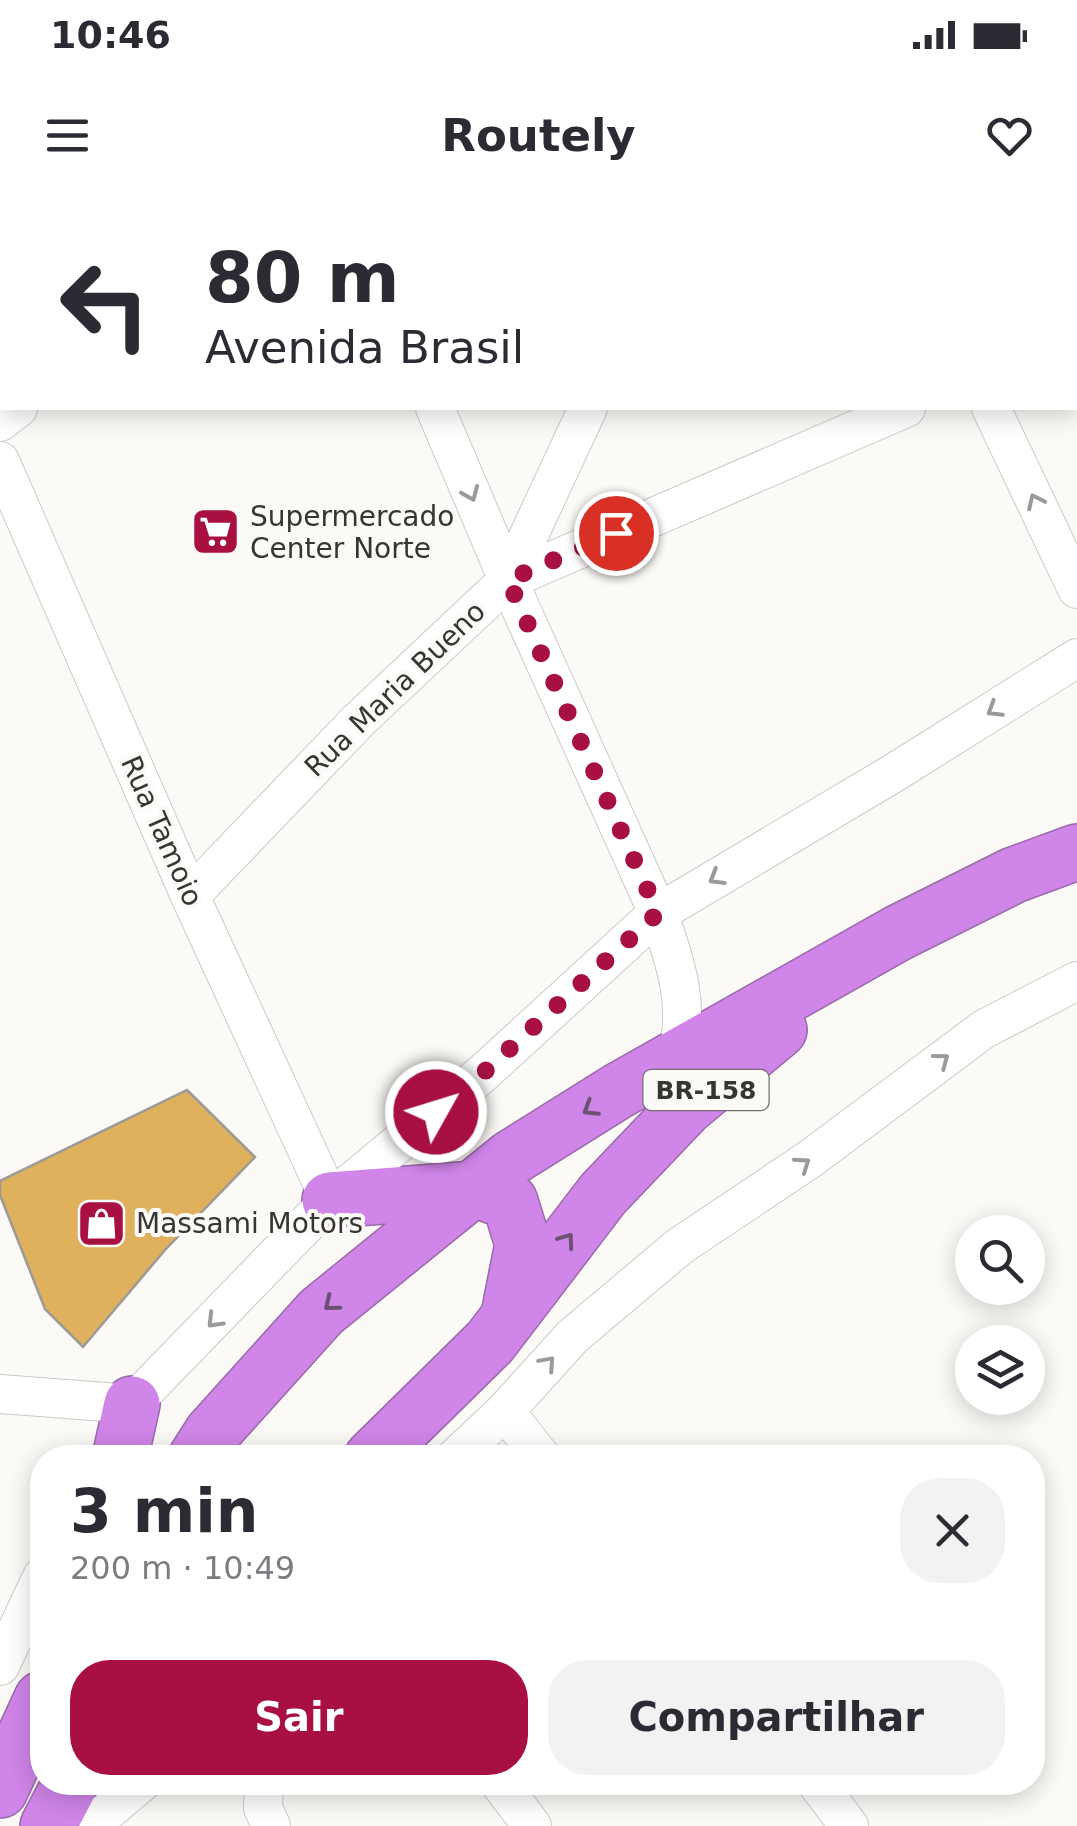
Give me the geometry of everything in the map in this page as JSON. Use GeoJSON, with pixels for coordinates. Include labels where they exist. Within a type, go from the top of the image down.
{"type":"FeatureCollection","features":[{"type":"Feature","properties":{"kind":"highway","name":"BR-158"},"geometry":{"type":"LineString","coordinates":[[208,1445],[321,1312],[511,1158],[618,1091],[947,908],[1014,875],[1077,852]]}},
{"type":"Feature","properties":{"kind":"highway","name":"BR-158"},"geometry":{"type":"LineString","coordinates":[[385,1445],[509,1318],[604,1194],[686,1106],[774,1034],[947,908]]}},
{"type":"Feature","properties":{"kind":"highway"},"geometry":{"type":"LineString","coordinates":[[330,1200],[475,1189],[510,1202],[522,1244],[509,1318]]}},
{"type":"Feature","properties":{"kind":"highway"},"geometry":{"type":"LineString","coordinates":[[123,1445],[132,1404]]}},
{"type":"Feature","properties":{"kind":"highway"},"geometry":{"type":"LineString","coordinates":[[0,1790],[30,1725]]}},
{"type":"Feature","properties":{"kind":"highway"},"geometry":{"type":"LineString","coordinates":[[0,1820],[30,1781]]}},
{"type":"Feature","properties":{"kind":"highway"},"geometry":{"type":"LineString","coordinates":[[48,1826],[64,1795]]}},
{"type":"Feature","properties":{"kind":"street"},"geometry":{"type":"LineString","coordinates":[[436,410],[658,913],[676,963],[682,997],[683,1036],[675,1061]]}},
{"type":"Feature","properties":{"kind":"street"},"geometry":{"type":"LineString","coordinates":[[508,580],[587,410]]}},
{"type":"Feature","properties":{"kind":"street","name":"Rua Maria Bueno"},"geometry":{"type":"LineString","coordinates":[[190,896],[358,721],[508,580],[901,410]]}},
{"type":"Feature","properties":{"kind":"street"},"geometry":{"type":"LineString","coordinates":[[992,410],[1077,589]]}},
{"type":"Feature","properties":{"kind":"street","name":"Rua Tamoio"},"geometry":{"type":"LineString","coordinates":[[0,461],[190,896],[330,1200]]}},
{"type":"Feature","properties":{"kind":"street"},"geometry":{"type":"LineString","coordinates":[[111,1445],[132,1404],[330,1200],[482,1074],[658,913],[876,784],[1077,658]]}},
{"type":"Feature","properties":{"kind":"street"},"geometry":{"type":"LineString","coordinates":[[469,1445],[573,1336],[680,1246],[810,1159],[984,1029],[1077,981]]}},
{"type":"Feature","properties":{"kind":"street"},"geometry":{"type":"LineString","coordinates":[[0,1394],[132,1404]]}},
{"type":"Feature","properties":{"kind":"street"},"geometry":{"type":"LineString","coordinates":[[505,1411],[532,1445]]}},
{"type":"Feature","properties":{"kind":"street"},"geometry":{"type":"LineString","coordinates":[[0,1666],[30,1602]]}},
{"type":"Feature","properties":{"kind":"street"},"geometry":{"type":"LineString","coordinates":[[90,1826],[127,1795]]}},
{"type":"Feature","properties":{"kind":"street"},"geometry":{"type":"LineString","coordinates":[[264,1795],[271,1826]]}},
{"type":"Feature","properties":{"kind":"street"},"geometry":{"type":"LineString","coordinates":[[509,1795],[532,1826]]}},
{"type":"Feature","properties":{"kind":"street"},"geometry":{"type":"LineString","coordinates":[[826,1795],[849,1826]]}},
{"type":"Feature","properties":{"kind":"building","name":"Massami Motors"},"geometry":{"type":"Polygon","coordinates":[[[187,1090],[255,1157],[165,1250],[83,1347],[45,1309],[0,1195],[0,1181],[187,1090]]]}},
{"type":"Feature","properties":{"kind":"place","name":"Supermercado Center Norte"},"geometry":{"type":"Point","coordinates":[215,532]}},
{"type":"Feature","properties":{"kind":"place","name":"Massami Motors"},"geometry":{"type":"Point","coordinates":[101,1223]}},
{"type":"Feature","properties":{"kind":"route"},"geometry":{"type":"LineString","coordinates":[[436,1112],[658,913],[508,580],[616,533]]}}]}
